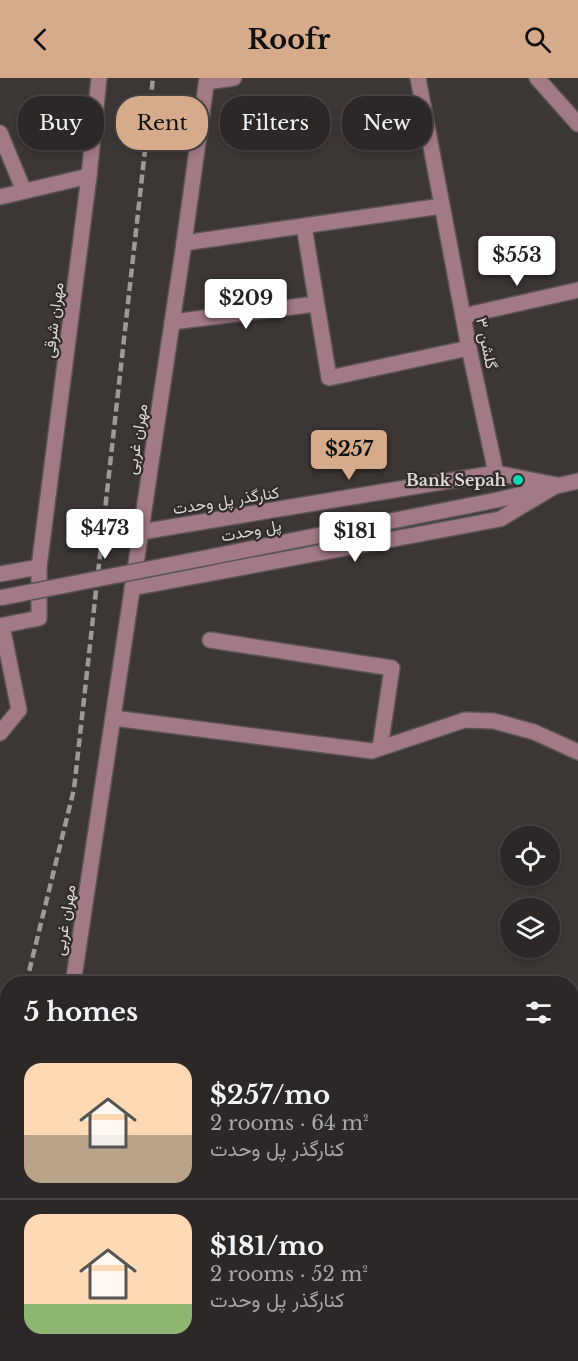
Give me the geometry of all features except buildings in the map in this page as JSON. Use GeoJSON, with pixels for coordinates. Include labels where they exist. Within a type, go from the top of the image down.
{"type":"FeatureCollection","features":[{"type":"Feature","properties":{"kind":"street","name":"مهران شرقی"},"geometry":{"type":"LineString","coordinates":[[1,626],[39,618],[39,567],[89,176],[99,78]]}},
{"type":"Feature","properties":{"kind":"street"},"geometry":{"type":"LineString","coordinates":[[207,80],[234,78]]}},
{"type":"Feature","properties":{"kind":"street","name":"گلشن ۳"},"geometry":{"type":"LineString","coordinates":[[418,78],[463,316],[496,473]]}},
{"type":"Feature","properties":{"kind":"street"},"geometry":{"type":"LineString","coordinates":[[537,78],[578,124]]}},
{"type":"Feature","properties":{"kind":"street","name":"مهران غربی"},"geometry":{"type":"LineString","coordinates":[[74,976],[207,80]]}},
{"type":"Feature","properties":{"kind":"street"},"geometry":{"type":"LineString","coordinates":[[0,132],[24,191]]}},
{"type":"Feature","properties":{"kind":"street"},"geometry":{"type":"LineString","coordinates":[[0,197],[89,176]]}},
{"type":"Feature","properties":{"kind":"street"},"geometry":{"type":"LineString","coordinates":[[184,243],[442,206]]}},
{"type":"Feature","properties":{"kind":"street"},"geometry":{"type":"LineString","coordinates":[[304,226],[329,378],[470,348]]}},
{"type":"Feature","properties":{"kind":"street"},"geometry":{"type":"LineString","coordinates":[[463,316],[578,290]]}},
{"type":"Feature","properties":{"kind":"street"},"geometry":{"type":"LineString","coordinates":[[172,322],[316,304]]}},
{"type":"Feature","properties":{"kind":"street","name":"کنارگذر پل وحدت"},"geometry":{"type":"LineString","coordinates":[[141,532],[496,473],[557,484]]}},
{"type":"Feature","properties":{"kind":"street","name":"پل وحدت"},"geometry":{"type":"LineString","coordinates":[[0,598],[497,500],[557,484],[578,481]]}},
{"type":"Feature","properties":{"kind":"street"},"geometry":{"type":"LineString","coordinates":[[132,588],[500,519],[557,484]]}},
{"type":"Feature","properties":{"kind":"street"},"geometry":{"type":"LineString","coordinates":[[0,574],[39,567]]}},
{"type":"Feature","properties":{"kind":"street"},"geometry":{"type":"LineString","coordinates":[[1,626],[19,710]]}},
{"type":"Feature","properties":{"kind":"street"},"geometry":{"type":"LineString","coordinates":[[210,640],[392,668],[380,748]]}},
{"type":"Feature","properties":{"kind":"street"},"geometry":{"type":"LineString","coordinates":[[0,714],[19,710]]}},
{"type":"Feature","properties":{"kind":"street"},"geometry":{"type":"LineString","coordinates":[[0,734],[19,710]]}},
{"type":"Feature","properties":{"kind":"street"},"geometry":{"type":"LineString","coordinates":[[113,718],[372,751],[465,720],[494,721],[534,732],[578,752]]}},
{"type":"Feature","properties":{"kind":"railway"},"geometry":{"type":"LineString","coordinates":[[28,976],[74,789],[153,78]]}},
{"type":"Feature","properties":{"kind":"place","name":"Bank Sepah"},"geometry":{"type":"Point","coordinates":[518,480]}}]}
